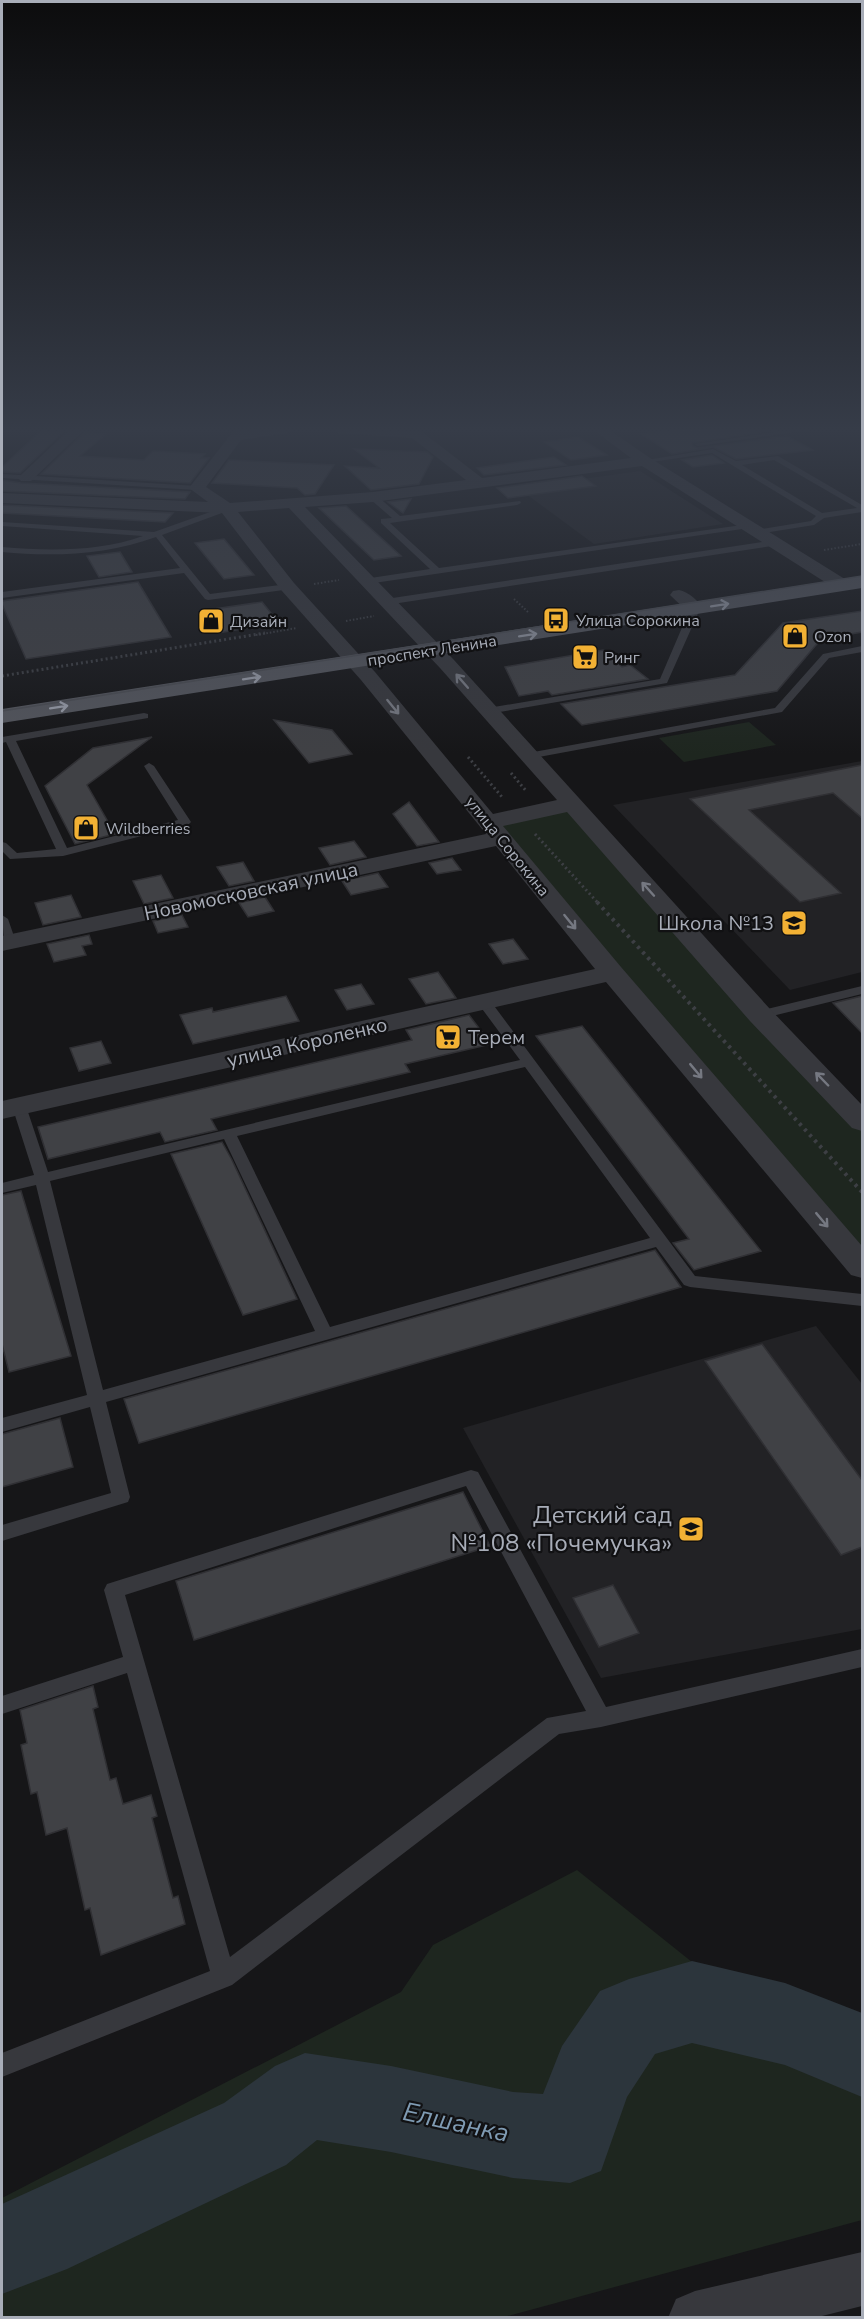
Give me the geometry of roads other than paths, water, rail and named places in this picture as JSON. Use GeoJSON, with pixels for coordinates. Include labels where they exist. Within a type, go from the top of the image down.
{"type":"FeatureCollection","features":[{"type":"Feature","properties":{"kind":"main road","name":"проспект Ленина"},"geometry":{"type":"LineString","coordinates":[[426,643],[679,595],[862,566]]}},
{"type":"Feature","properties":{"kind":"main road","name":"проспект Ленина"},"geometry":{"type":"LineString","coordinates":[[2,716],[348,655],[695,609],[852,584]]}},
{"type":"Feature","properties":{"kind":"main road","name":"проспект Ленина"},"geometry":{"type":"LineString","coordinates":[[2,699],[348,655]]}},
{"type":"Feature","properties":{"kind":"street","name":"улица Сорокина"},"geometry":{"type":"LineString","coordinates":[[250,537],[288,587],[348,655],[612,973],[862,1267]]}},
{"type":"Feature","properties":{"kind":"street"},"geometry":{"type":"LineString","coordinates":[[325,537],[488,711],[760,1015],[862,1122]]}},
{"type":"Feature","properties":{"kind":"street"},"geometry":{"type":"LineString","coordinates":[[766,537],[822,572],[852,584]]}},
{"type":"Feature","properties":{"kind":"street"},"geometry":{"type":"LineString","coordinates":[[679,595],[695,609]]}},
{"type":"Feature","properties":{"kind":"street","name":"Новомосковская улица"},"geometry":{"type":"LineString","coordinates":[[6,943],[495,830],[519,816],[572,804]]}},
{"type":"Feature","properties":{"kind":"street","name":"улица Короленко"},"geometry":{"type":"LineString","coordinates":[[10,1108],[612,973]]}},
{"type":"Feature","properties":{"kind":"street"},"geometry":{"type":"LineString","coordinates":[[695,2318],[862,2279]]}},
{"type":"Feature","properties":{"kind":"lane"},"geometry":{"type":"LineString","coordinates":[[2,550],[45,553],[127,545],[151,537]]}},
{"type":"Feature","properties":{"kind":"lane"},"geometry":{"type":"LineString","coordinates":[[160,537],[208,597],[288,587]]}},
{"type":"Feature","properties":{"kind":"lane"},"geometry":{"type":"LineString","coordinates":[[401,537],[436,571]]}},
{"type":"Feature","properties":{"kind":"lane"},"geometry":{"type":"LineString","coordinates":[[365,579],[691,537]]}},
{"type":"Feature","properties":{"kind":"lane"},"geometry":{"type":"LineString","coordinates":[[386,602],[775,543]]}},
{"type":"Feature","properties":{"kind":"lane"},"geometry":{"type":"LineString","coordinates":[[2,595],[188,570]]}},
{"type":"Feature","properties":{"kind":"lane"},"geometry":{"type":"LineString","coordinates":[[488,711],[664,681],[695,609]]}},
{"type":"Feature","properties":{"kind":"lane"},"geometry":{"type":"LineString","coordinates":[[528,756],[778,710],[826,656],[862,650]]}},
{"type":"Feature","properties":{"kind":"lane"},"geometry":{"type":"LineString","coordinates":[[63,852],[5,739],[144,716]]}},
{"type":"Feature","properties":{"kind":"lane"},"geometry":{"type":"LineString","coordinates":[[2,845],[14,857],[63,852],[185,822],[149,766]]}},
{"type":"Feature","properties":{"kind":"lane"},"geometry":{"type":"LineString","coordinates":[[2,919],[6,943]]}},
{"type":"Feature","properties":{"kind":"lane"},"geometry":{"type":"LineString","coordinates":[[760,1015],[862,990]]}},
{"type":"Feature","properties":{"kind":"lane"},"geometry":{"type":"LineString","coordinates":[[484,1002],[690,1281],[862,1300]]}},
{"type":"Feature","properties":{"kind":"lane"},"geometry":{"type":"LineString","coordinates":[[2,1188],[528,1062]]}},
{"type":"Feature","properties":{"kind":"lane"},"geometry":{"type":"LineString","coordinates":[[2,1533],[121,1497],[42,1178],[10,1108]]}},
{"type":"Feature","properties":{"kind":"lane"},"geometry":{"type":"LineString","coordinates":[[229,1134],[325,1334]]}},
{"type":"Feature","properties":{"kind":"lane"},"geometry":{"type":"LineString","coordinates":[[2,1425],[660,1241]]}},
{"type":"Feature","properties":{"kind":"lane"},"geometry":{"type":"LineString","coordinates":[[224,1977],[114,1590],[471,1477],[601,1718]]}},
{"type":"Feature","properties":{"kind":"lane"},"geometry":{"type":"LineString","coordinates":[[2,2065],[224,1977],[554,1725],[601,1718],[862,1658]]}},
{"type":"Feature","properties":{"kind":"lane"},"geometry":{"type":"LineString","coordinates":[[2,1705],[134,1662]]}},
{"type":"Feature","properties":{"kind":"waterway","name":"Елшанка"},"geometry":{"type":"LineString","coordinates":[[2,2249],[35,2237],[255,2134],[305,2096],[391,2109],[513,2135],[570,2140],[592,2076],[629,2020],[692,2002],[785,2024],[862,2055]]}},
{"type":"Feature","properties":{"kind":"tram line"},"geometry":{"type":"LineString","coordinates":[[2,711],[862,576]]}},
{"type":"Feature","properties":{"kind":"place","name":"Улица Сорокина"},"geometry":{"type":"Point","coordinates":[556,620]}},
{"type":"Feature","properties":{"kind":"place","name":"Дизайн"},"geometry":{"type":"Point","coordinates":[211,621]}},
{"type":"Feature","properties":{"kind":"place","name":"Ozon"},"geometry":{"type":"Point","coordinates":[795,636]}},
{"type":"Feature","properties":{"kind":"place","name":"Ринг"},"geometry":{"type":"Point","coordinates":[585,657]}},
{"type":"Feature","properties":{"kind":"place","name":"Wildberries"},"geometry":{"type":"Point","coordinates":[86,828]}},
{"type":"Feature","properties":{"kind":"place","name":"Школа №13"},"geometry":{"type":"Point","coordinates":[794,923]}},
{"type":"Feature","properties":{"kind":"place","name":"Терем"},"geometry":{"type":"Point","coordinates":[448,1037]}},
{"type":"Feature","properties":{"kind":"place","name":"Детский сад №108 «Почемучка»"},"geometry":{"type":"Point","coordinates":[691,1529]}}]}
